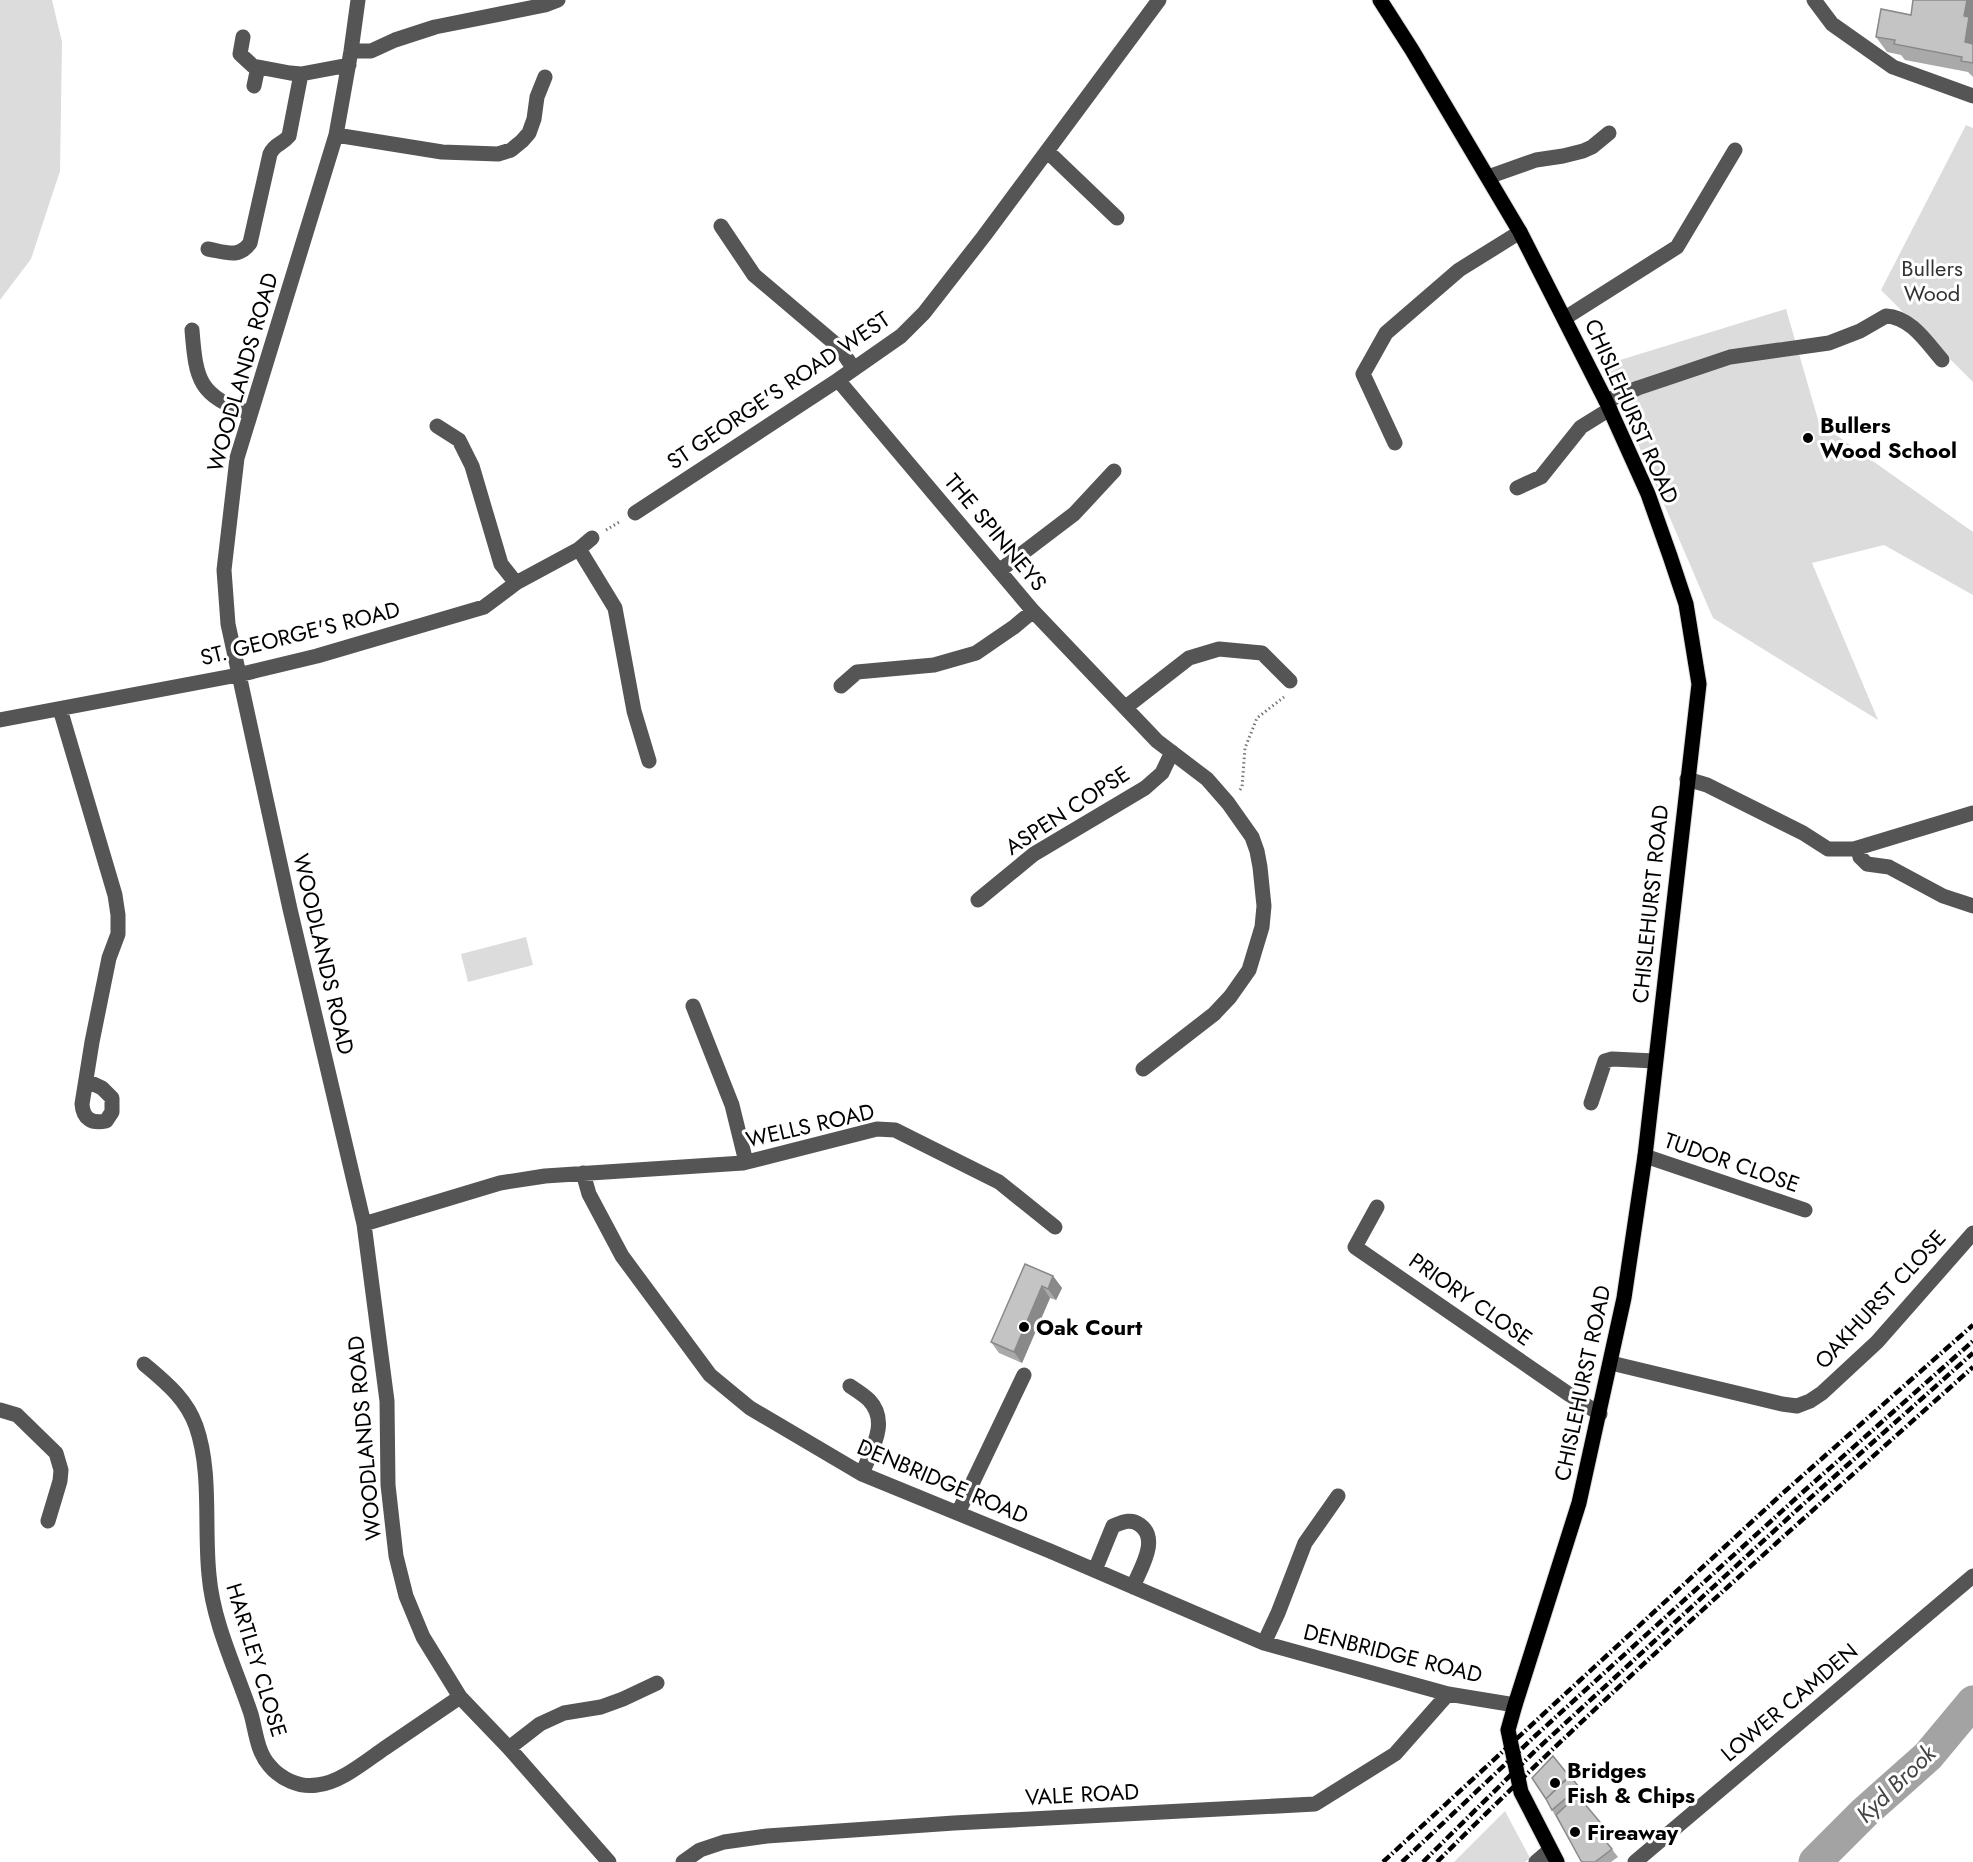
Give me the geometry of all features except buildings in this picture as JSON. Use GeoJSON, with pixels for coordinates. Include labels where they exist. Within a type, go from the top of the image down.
{"type":"FeatureCollection","features":[{"type":"Feature","properties":{"kind":"main road","name":"CHISLEHURST ROAD"},"geometry":{"type":"LineString","coordinates":[[1380,0],[1520,232],[1608,405],[1648,494],[1686,604],[1700,684],[1635,1233],[1611,1364],[1579,1503],[1508,1730],[1521,1792],[1553,1856]]}},
{"type":"Feature","properties":{"kind":"street","name":"WOODLANDS ROAD"},"geometry":{"type":"LineString","coordinates":[[358,0],[336,135],[237,458],[224,570],[224,596],[238,675],[363,1224],[387,1401],[388,1485],[396,1556],[406,1596],[423,1637],[460,1696],[609,1862]]}},
{"type":"Feature","properties":{"kind":"street"},"geometry":{"type":"LineString","coordinates":[[243,37],[240,54],[253,66],[301,74],[435,27],[545,5],[558,0]]}},
{"type":"Feature","properties":{"kind":"street","name":"ST GEORGE'S ROAD WEST"},"geometry":{"type":"LineString","coordinates":[[635,513],[901,336],[924,313],[984,236],[1159,0]]}},
{"type":"Feature","properties":{"kind":"street"},"geometry":{"type":"LineString","coordinates":[[1815,0],[1832,24],[1893,67],[1973,96]]}},
{"type":"Feature","properties":{"kind":"street"},"geometry":{"type":"LineString","coordinates":[[254,86],[258,67]]}},
{"type":"Feature","properties":{"kind":"street"},"geometry":{"type":"LineString","coordinates":[[208,249],[239,254],[250,243],[270,154],[273,147],[286,141],[289,136],[301,74]]}},
{"type":"Feature","properties":{"kind":"street"},"geometry":{"type":"LineString","coordinates":[[336,135],[442,152],[498,154],[511,150],[529,133],[537,98],[545,77]]}},
{"type":"Feature","properties":{"kind":"street"},"geometry":{"type":"LineString","coordinates":[[1488,177],[1536,160],[1583,151],[1592,147],[1609,133]]}},
{"type":"Feature","properties":{"kind":"street"},"geometry":{"type":"LineString","coordinates":[[1565,318],[1677,247],[1735,150]]}},
{"type":"Feature","properties":{"kind":"street"},"geometry":{"type":"LineString","coordinates":[[1047,151],[1117,218]]}},
{"type":"Feature","properties":{"kind":"street"},"geometry":{"type":"LineString","coordinates":[[721,226],[754,275],[839,347],[854,369]]}},
{"type":"Feature","properties":{"kind":"street"},"geometry":{"type":"LineString","coordinates":[[1395,442],[1363,374],[1386,333],[1459,270],[1520,232]]}},
{"type":"Feature","properties":{"kind":"street"},"geometry":{"type":"LineString","coordinates":[[1517,488],[1541,477],[1581,427],[1608,405],[1638,388],[1730,357],[1829,343],[1843,339],[1886,316],[1893,316],[1907,322],[1942,360]]}},
{"type":"Feature","properties":{"kind":"street"},"geometry":{"type":"LineString","coordinates":[[192,330],[194,360],[208,393],[231,407],[250,413]]}},
{"type":"Feature","properties":{"kind":"street","name":"THE SPINNEYS"},"geometry":{"type":"LineString","coordinates":[[838,380],[1033,611],[1157,741],[1207,779],[1228,803],[1252,837],[1259,859],[1264,906],[1262,927],[1249,970],[1230,998],[1214,1014],[1143,1069]]}},
{"type":"Feature","properties":{"kind":"street"},"geometry":{"type":"LineString","coordinates":[[438,426],[459,440],[472,466],[501,564],[516,583]]}},
{"type":"Feature","properties":{"kind":"street"},"geometry":{"type":"LineString","coordinates":[[999,571],[1074,514],[1114,471]]}},
{"type":"Feature","properties":{"kind":"street","name":"ST. GEORGE'S ROAD"},"geometry":{"type":"LineString","coordinates":[[0,720],[238,675],[317,656],[484,607],[516,583],[579,549],[592,538]]}},
{"type":"Feature","properties":{"kind":"street"},"geometry":{"type":"LineString","coordinates":[[579,549],[615,608],[634,711],[649,761]]}},
{"type":"Feature","properties":{"kind":"street"},"geometry":{"type":"LineString","coordinates":[[841,686],[857,672],[934,665],[976,653],[1033,611]]}},
{"type":"Feature","properties":{"kind":"street"},"geometry":{"type":"LineString","coordinates":[[1126,708],[1189,658],[1219,649],[1262,653],[1290,681]]}},
{"type":"Feature","properties":{"kind":"street"},"geometry":{"type":"LineString","coordinates":[[60,709],[115,895],[118,915],[118,934],[109,958],[92,1042],[87,1081]]}},
{"type":"Feature","properties":{"kind":"street","name":"ASPEN COPSE"},"geometry":{"type":"LineString","coordinates":[[978,900],[1034,854],[1145,788],[1162,773],[1172,753]]}},
{"type":"Feature","properties":{"kind":"street"},"geometry":{"type":"LineString","coordinates":[[1687,779],[1707,785],[1803,833],[1828,849],[1858,848],[1973,813]]}},
{"type":"Feature","properties":{"kind":"street"},"geometry":{"type":"LineString","coordinates":[[1858,848],[1860,857],[1867,864],[1889,867],[1943,896],[1973,906]]}},
{"type":"Feature","properties":{"kind":"street"},"geometry":{"type":"LineString","coordinates":[[693,1006],[732,1105],[746,1162]]}},
{"type":"Feature","properties":{"kind":"street"},"geometry":{"type":"LineString","coordinates":[[1592,1103],[1605,1061],[1612,1059],[1656,1061]]}},
{"type":"Feature","properties":{"kind":"street","name":"WELLS ROAD"},"geometry":{"type":"LineString","coordinates":[[583,1173],[746,1162],[877,1129],[896,1130],[999,1182],[1055,1227]]}},
{"type":"Feature","properties":{"kind":"street","name":"TUDOR CLOSE"},"geometry":{"type":"LineString","coordinates":[[1645,1156],[1805,1210]]}},
{"type":"Feature","properties":{"kind":"street"},"geometry":{"type":"LineString","coordinates":[[363,1224],[500,1183],[583,1173]]}},
{"type":"Feature","properties":{"kind":"street","name":"DENBRIDGE ROAD"},"geometry":{"type":"LineString","coordinates":[[583,1173],[589,1194],[622,1256],[710,1375],[750,1408],[862,1474],[1095,1570],[1264,1643],[1448,1694],[1515,1705]]}},
{"type":"Feature","properties":{"kind":"street","name":"PRIORY CLOSE"},"geometry":{"type":"LineString","coordinates":[[1377,1207],[1355,1247],[1600,1414]]}},
{"type":"Feature","properties":{"kind":"street","name":"OAKHURST CLOSE"},"geometry":{"type":"LineString","coordinates":[[1611,1364],[1797,1406],[1822,1393],[1877,1342],[1973,1233]]}},
{"type":"Feature","properties":{"kind":"street","name":"HARTLEY CLOSE"},"geometry":{"type":"LineString","coordinates":[[144,1364],[175,1391],[185,1404],[201,1442],[208,1526],[209,1576],[215,1608],[251,1717],[259,1749],[268,1765],[279,1776],[305,1786],[319,1785],[334,1780],[356,1768],[460,1696]]}},
{"type":"Feature","properties":{"kind":"street"},"geometry":{"type":"LineString","coordinates":[[958,1513],[1024,1375]]}},
{"type":"Feature","properties":{"kind":"street"},"geometry":{"type":"LineString","coordinates":[[850,1386],[869,1400],[880,1417],[879,1431],[862,1474]]}},
{"type":"Feature","properties":{"kind":"street"},"geometry":{"type":"LineString","coordinates":[[0,1410],[17,1415],[56,1453],[61,1470],[60,1480],[48,1521]]}},
{"type":"Feature","properties":{"kind":"street"},"geometry":{"type":"LineString","coordinates":[[1264,1643],[1305,1543],[1338,1496]]}},
{"type":"Feature","properties":{"kind":"street"},"geometry":{"type":"LineString","coordinates":[[1095,1570],[1113,1527],[1125,1521],[1135,1521],[1146,1529],[1150,1541],[1147,1555],[1133,1587]]}},
{"type":"Feature","properties":{"kind":"street","name":"LOWER CAMDEN"},"geometry":{"type":"LineString","coordinates":[[1635,1862],[1973,1576]]}},
{"type":"Feature","properties":{"kind":"street"},"geometry":{"type":"LineString","coordinates":[[509,1748],[540,1724],[556,1716],[602,1707],[657,1683]]}},
{"type":"Feature","properties":{"kind":"street","name":"VALE ROAD"},"geometry":{"type":"LineString","coordinates":[[683,1862],[700,1850],[724,1842],[767,1836],[886,1826],[1315,1804],[1395,1754],[1448,1694]]}},
{"type":"Feature","properties":{"kind":"street"},"geometry":{"type":"LineString","coordinates":[[1536,1862],[1553,1856]]}},
{"type":"Feature","properties":{"kind":"path"},"geometry":{"type":"LineString","coordinates":[[592,538],[635,513]]}},
{"type":"Feature","properties":{"kind":"path"},"geometry":{"type":"LineString","coordinates":[[1228,803],[1242,787],[1245,748],[1257,718],[1284,697],[1290,681]]}},
{"type":"Feature","properties":{"kind":"green space"},"geometry":{"type":"Polygon","coordinates":[[[0,0],[52,0],[62,42],[60,171],[31,259],[0,300],[0,0]]]}},
{"type":"Feature","properties":{"kind":"green space","name":"Bullers Wood"},"geometry":{"type":"Polygon","coordinates":[[[1966,125],[1973,128],[1973,382],[1881,290],[1966,125]]]}},
{"type":"Feature","properties":{"kind":"green space"},"geometry":{"type":"Polygon","coordinates":[[[1786,309],[1819,423],[1973,532],[1973,595],[1884,545],[1812,563],[1878,720],[1713,618],[1604,365],[1786,309]]]}},
{"type":"Feature","properties":{"kind":"green space"},"geometry":{"type":"Polygon","coordinates":[[[526,937],[533,965],[468,982],[461,954],[526,937]]]}},
{"type":"Feature","properties":{"kind":"green space"},"geometry":{"type":"Polygon","coordinates":[[[1505,1811],[1530,1858],[1525,1862],[1454,1862],[1505,1811]]]}},
{"type":"Feature","properties":{"kind":"waterway","name":"Kyd Brook"},"geometry":{"type":"LineString","coordinates":[[1815,1862],[1865,1812],[1928,1756],[1973,1702]]}},
{"type":"Feature","properties":{"kind":"railway"},"geometry":{"type":"LineString","coordinates":[[1383,1862],[1783,1493],[1973,1325]]}},
{"type":"Feature","properties":{"kind":"railway"},"geometry":{"type":"LineString","coordinates":[[1402,1862],[1535,1736],[1973,1341]]}},
{"type":"Feature","properties":{"kind":"railway"},"geometry":{"type":"LineString","coordinates":[[1423,1862],[1535,1751],[1798,1509],[1973,1353]]}},
{"type":"Feature","properties":{"kind":"railway"},"geometry":{"type":"LineString","coordinates":[[1437,1862],[1634,1673],[1973,1367]]}},
{"type":"Feature","properties":{"kind":"place","name":"Bullers Wood School"},"geometry":{"type":"Point","coordinates":[1808,438]}},
{"type":"Feature","properties":{"kind":"place","name":"Oak Court"},"geometry":{"type":"Point","coordinates":[1024,1327]}},
{"type":"Feature","properties":{"kind":"place","name":"Bridges Fish & Chips"},"geometry":{"type":"Point","coordinates":[1555,1783]}},
{"type":"Feature","properties":{"kind":"place","name":"Fireaway"},"geometry":{"type":"Point","coordinates":[1575,1832]}}]}
